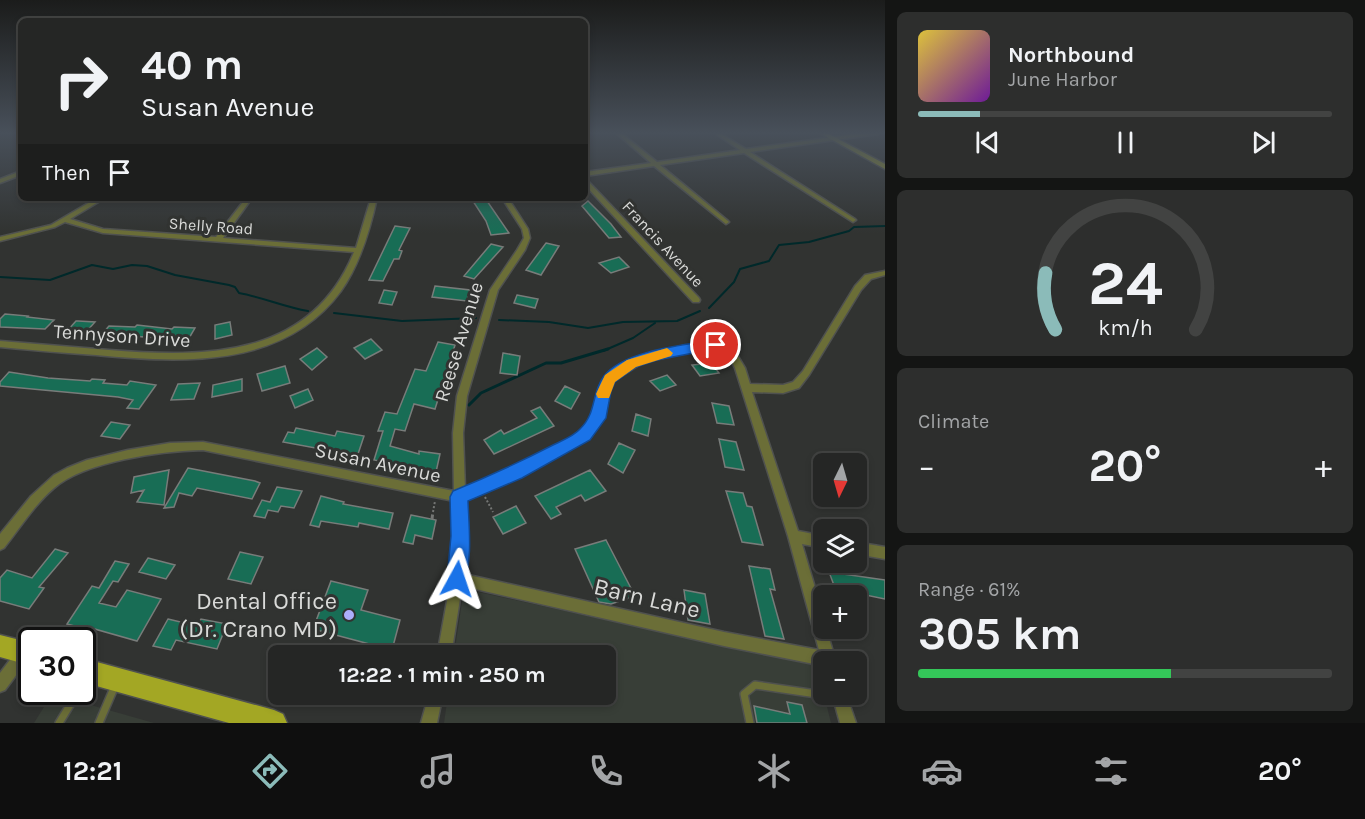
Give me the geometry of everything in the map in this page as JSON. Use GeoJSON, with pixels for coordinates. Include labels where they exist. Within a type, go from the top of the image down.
{"type":"FeatureCollection","features":[{"type":"Feature","properties":{"kind":"main road"},"geometry":{"type":"LineString","coordinates":[[0,646],[18,651]]}},
{"type":"Feature","properties":{"kind":"main road"},"geometry":{"type":"LineString","coordinates":[[96,679],[118,680],[274,723]]}},
{"type":"Feature","properties":{"kind":"street"},"geometry":{"type":"LineString","coordinates":[[588,174],[638,166]]}},
{"type":"Feature","properties":{"kind":"street"},"geometry":{"type":"LineString","coordinates":[[659,166],[726,222]]}},
{"type":"Feature","properties":{"kind":"street"},"geometry":{"type":"LineString","coordinates":[[769,166],[853,220]]}},
{"type":"Feature","properties":{"kind":"street"},"geometry":{"type":"LineString","coordinates":[[0,182],[18,174]]}},
{"type":"Feature","properties":{"kind":"street","name":"Francis Avenue"},"geometry":{"type":"LineString","coordinates":[[588,184],[696,300]]}},
{"type":"Feature","properties":{"kind":"street"},"geometry":{"type":"LineString","coordinates":[[0,239],[24,235],[65,220],[97,201]]}},
{"type":"Feature","properties":{"kind":"street"},"geometry":{"type":"LineString","coordinates":[[218,240],[247,201]]}},
{"type":"Feature","properties":{"kind":"street","name":"Tennyson Drive"},"geometry":{"type":"LineString","coordinates":[[0,345],[166,358],[202,357],[234,352],[285,334],[318,312],[337,291],[358,250],[373,201]]}},
{"type":"Feature","properties":{"kind":"street","name":"Reese Avenue"},"geometry":{"type":"LineString","coordinates":[[446,645],[457,579],[460,536],[458,433],[462,396],[494,290],[527,238],[525,229],[506,201]]}},
{"type":"Feature","properties":{"kind":"street","name":"Shelly Road"},"geometry":{"type":"LineString","coordinates":[[65,220],[103,231],[358,250]]}},
{"type":"Feature","properties":{"kind":"street"},"geometry":{"type":"LineString","coordinates":[[826,651],[794,536],[747,388],[774,390],[796,385],[806,373],[858,288],[868,277],[885,273]]}},
{"type":"Feature","properties":{"kind":"street","name":"Susan Avenue"},"geometry":{"type":"LineString","coordinates":[[0,544],[56,479],[89,465],[171,447],[202,446],[459,497],[516,473],[585,436],[598,418],[604,391],[610,379],[632,364],[655,355],[703,346],[725,346],[734,354],[747,388]]}},
{"type":"Feature","properties":{"kind":"street"},"geometry":{"type":"LineString","coordinates":[[794,536],[813,540]]}},
{"type":"Feature","properties":{"kind":"street"},"geometry":{"type":"LineString","coordinates":[[867,550],[885,553]]}},
{"type":"Feature","properties":{"kind":"street","name":"Barn Lane"},"geometry":{"type":"LineString","coordinates":[[457,579],[723,639],[813,657]]}},
{"type":"Feature","properties":{"kind":"street"},"geometry":{"type":"LineString","coordinates":[[0,685],[18,665]]}},
{"type":"Feature","properties":{"kind":"street"},"geometry":{"type":"LineString","coordinates":[[429,723],[433,705]]}},
{"type":"Feature","properties":{"kind":"street"},"geometry":{"type":"LineString","coordinates":[[842,705],[848,723]]}},
{"type":"Feature","properties":{"kind":"lane"},"geometry":{"type":"LineString","coordinates":[[99,723],[118,680]]}},
{"type":"Feature","properties":{"kind":"lane"},"geometry":{"type":"LineString","coordinates":[[750,723],[744,694],[755,685],[813,693]]}},
{"type":"Feature","properties":{"kind":"lane"},"geometry":{"type":"LineString","coordinates":[[59,723],[69,705]]}},
{"type":"Feature","properties":{"kind":"path"},"geometry":{"type":"LineString","coordinates":[[485,497],[493,512]]}},
{"type":"Feature","properties":{"kind":"path"},"geometry":{"type":"LineString","coordinates":[[432,519],[435,501]]}},
{"type":"Feature","properties":{"kind":"shaded area"},"geometry":{"type":"Polygon","coordinates":[[[464,589],[813,665],[813,705],[827,705],[831,723],[444,723],[447,705],[616,705],[616,645],[456,645],[464,589]]]}},
{"type":"Feature","properties":{"kind":"shaded area"},"geometry":{"type":"Polygon","coordinates":[[[45,705],[91,705],[154,723],[34,723],[45,705]]]}},
{"type":"Feature","properties":{"kind":"building"},"geometry":{"type":"Polygon","coordinates":[[[473,201],[487,201],[509,233],[491,235],[486,221],[473,201]]]}},
{"type":"Feature","properties":{"kind":"building"},"geometry":{"type":"Polygon","coordinates":[[[588,201],[621,237],[609,238],[582,206],[588,201]]]}},
{"type":"Feature","properties":{"kind":"building"},"geometry":{"type":"Polygon","coordinates":[[[395,226],[410,228],[399,250],[402,251],[399,259],[394,259],[383,281],[369,280],[395,226]]]}},
{"type":"Feature","properties":{"kind":"building"},"geometry":{"type":"Polygon","coordinates":[[[546,243],[559,246],[541,275],[526,270],[546,243]]]}},
{"type":"Feature","properties":{"kind":"building"},"geometry":{"type":"Polygon","coordinates":[[[491,244],[503,247],[474,279],[464,276],[491,244]]]}},
{"type":"Feature","properties":{"kind":"building"},"geometry":{"type":"Polygon","coordinates":[[[619,257],[629,267],[611,273],[599,263],[619,257]]]}},
{"type":"Feature","properties":{"kind":"building"},"geometry":{"type":"Polygon","coordinates":[[[435,286],[470,290],[467,301],[432,297],[435,286]]]}},
{"type":"Feature","properties":{"kind":"building"},"geometry":{"type":"Polygon","coordinates":[[[384,290],[397,292],[392,305],[379,303],[384,290]]]}},
{"type":"Feature","properties":{"kind":"building"},"geometry":{"type":"Polygon","coordinates":[[[517,295],[538,299],[535,308],[514,303],[517,295]]]}},
{"type":"Feature","properties":{"kind":"building"},"geometry":{"type":"Polygon","coordinates":[[[5,314],[54,320],[45,329],[0,327],[0,319],[5,314]]]}},
{"type":"Feature","properties":{"kind":"building"},"geometry":{"type":"Polygon","coordinates":[[[76,321],[95,322],[86,332],[67,331],[76,321]]]}},
{"type":"Feature","properties":{"kind":"building"},"geometry":{"type":"Polygon","coordinates":[[[230,322],[232,335],[215,339],[215,325],[230,322]]]}},
{"type":"Feature","properties":{"kind":"building"},"geometry":{"type":"Polygon","coordinates":[[[137,325],[172,329],[174,327],[195,328],[188,340],[102,334],[109,326],[135,327],[137,325]]]}},
{"type":"Feature","properties":{"kind":"building"},"geometry":{"type":"Polygon","coordinates":[[[371,339],[382,350],[365,359],[354,348],[371,339]]]}},
{"type":"Feature","properties":{"kind":"building"},"geometry":{"type":"Polygon","coordinates":[[[438,342],[455,345],[435,409],[414,404],[405,431],[395,429],[390,446],[419,454],[419,451],[440,454],[436,472],[374,460],[383,431],[378,431],[385,412],[397,414],[415,369],[426,371],[438,342]]]}},
{"type":"Feature","properties":{"kind":"building"},"geometry":{"type":"Polygon","coordinates":[[[317,348],[327,357],[312,370],[300,359],[317,348]]]}},
{"type":"Feature","properties":{"kind":"building"},"geometry":{"type":"Polygon","coordinates":[[[503,353],[520,356],[517,375],[500,373],[503,353]]]}},
{"type":"Feature","properties":{"kind":"building"},"geometry":{"type":"Polygon","coordinates":[[[711,363],[719,373],[700,376],[692,365],[711,363]]]}},
{"type":"Feature","properties":{"kind":"building"},"geometry":{"type":"Polygon","coordinates":[[[285,366],[290,383],[262,391],[257,374],[285,366]]]}},
{"type":"Feature","properties":{"kind":"building"},"geometry":{"type":"Polygon","coordinates":[[[9,372],[48,378],[105,380],[103,383],[127,385],[130,381],[156,385],[139,409],[127,408],[133,400],[0,386],[0,382],[9,372]]]}},
{"type":"Feature","properties":{"kind":"building"},"geometry":{"type":"Polygon","coordinates":[[[667,375],[676,385],[660,391],[650,381],[667,375]]]}},
{"type":"Feature","properties":{"kind":"building"},"geometry":{"type":"Polygon","coordinates":[[[242,379],[242,391],[212,397],[213,385],[242,379]]]}},
{"type":"Feature","properties":{"kind":"building"},"geometry":{"type":"Polygon","coordinates":[[[200,383],[194,399],[171,400],[178,384],[200,383]]]}},
{"type":"Feature","properties":{"kind":"building"},"geometry":{"type":"Polygon","coordinates":[[[565,386],[580,393],[571,409],[555,401],[565,386]]]}},
{"type":"Feature","properties":{"kind":"building"},"geometry":{"type":"Polygon","coordinates":[[[308,389],[313,400],[295,408],[290,396],[308,389]]]}},
{"type":"Feature","properties":{"kind":"building"},"geometry":{"type":"Polygon","coordinates":[[[712,403],[729,406],[734,425],[717,423],[712,403]]]}},
{"type":"Feature","properties":{"kind":"building"},"geometry":{"type":"Polygon","coordinates":[[[540,407],[554,426],[494,454],[484,440],[501,430],[504,434],[537,418],[531,411],[540,407]]]}},
{"type":"Feature","properties":{"kind":"building"},"geometry":{"type":"Polygon","coordinates":[[[636,414],[651,419],[648,436],[632,431],[636,414]]]}},
{"type":"Feature","properties":{"kind":"building"},"geometry":{"type":"Polygon","coordinates":[[[111,422],[130,425],[120,439],[101,436],[111,422]]]}},
{"type":"Feature","properties":{"kind":"building"},"geometry":{"type":"Polygon","coordinates":[[[296,428],[335,436],[337,431],[364,436],[358,454],[348,454],[283,442],[288,432],[294,433],[296,428]]]}},
{"type":"Feature","properties":{"kind":"building"},"geometry":{"type":"Polygon","coordinates":[[[719,439],[736,442],[744,470],[725,467],[719,439]]]}},
{"type":"Feature","properties":{"kind":"building"},"geometry":{"type":"Polygon","coordinates":[[[619,443],[635,450],[623,473],[608,464],[619,443]]]}},
{"type":"Feature","properties":{"kind":"building"},"geometry":{"type":"Polygon","coordinates":[[[188,468],[260,483],[252,499],[197,488],[192,496],[179,493],[174,507],[164,508],[188,468]]]}},
{"type":"Feature","properties":{"kind":"building"},"geometry":{"type":"Polygon","coordinates":[[[169,470],[164,505],[137,502],[144,490],[131,493],[134,477],[169,470]]]}},
{"type":"Feature","properties":{"kind":"building"},"geometry":{"type":"Polygon","coordinates":[[[590,470],[606,491],[585,501],[581,495],[556,507],[561,514],[551,519],[535,496],[590,470]]]}},
{"type":"Feature","properties":{"kind":"building"},"geometry":{"type":"Polygon","coordinates":[[[277,487],[302,491],[294,508],[281,506],[278,512],[268,510],[265,518],[254,516],[262,500],[270,502],[277,487]]]}},
{"type":"Feature","properties":{"kind":"building"},"geometry":{"type":"Polygon","coordinates":[[[726,491],[743,493],[747,506],[752,507],[763,545],[742,542],[726,491]]]}},
{"type":"Feature","properties":{"kind":"building"},"geometry":{"type":"Polygon","coordinates":[[[321,496],[344,502],[343,504],[393,513],[389,529],[359,523],[358,527],[321,521],[319,527],[310,525],[321,496]]]}},
{"type":"Feature","properties":{"kind":"building"},"geometry":{"type":"Polygon","coordinates":[[[516,506],[526,523],[503,534],[493,517],[516,506]]]}},
{"type":"Feature","properties":{"kind":"building"},"geometry":{"type":"Polygon","coordinates":[[[411,515],[436,520],[432,539],[415,535],[413,544],[403,542],[411,515]]]}},
{"type":"Feature","properties":{"kind":"building"},"geometry":{"type":"Polygon","coordinates":[[[606,540],[635,596],[611,604],[599,602],[575,549],[606,540]]]}},
{"type":"Feature","properties":{"kind":"building"},"geometry":{"type":"Polygon","coordinates":[[[55,549],[68,553],[39,587],[44,588],[29,609],[0,601],[0,578],[7,570],[32,578],[55,549]]]}},
{"type":"Feature","properties":{"kind":"building"},"geometry":{"type":"Polygon","coordinates":[[[240,552],[263,557],[251,584],[228,579],[240,552]]]}},
{"type":"Feature","properties":{"kind":"building"},"geometry":{"type":"Polygon","coordinates":[[[148,558],[175,565],[166,579],[139,572],[148,558]]]}},
{"type":"Feature","properties":{"kind":"building"},"geometry":{"type":"Polygon","coordinates":[[[115,561],[129,564],[118,582],[113,581],[99,603],[116,607],[127,590],[161,599],[137,641],[96,629],[96,627],[78,627],[67,624],[92,586],[99,588],[115,561]]]}},
{"type":"Feature","properties":{"kind":"building"},"geometry":{"type":"Polygon","coordinates":[[[749,566],[770,569],[775,590],[770,589],[784,639],[765,636],[749,566]]]}},
{"type":"Feature","properties":{"kind":"building"},"geometry":{"type":"Polygon","coordinates":[[[829,573],[885,580],[885,599],[867,595],[867,585],[834,585],[829,573]]]}},
{"type":"Feature","properties":{"kind":"building","name":"Dental Office (Dr. Crano MD)"},"geometry":{"type":"Polygon","coordinates":[[[331,581],[368,590],[361,610],[400,620],[393,645],[373,645],[313,629],[331,581]]]}},
{"type":"Feature","properties":{"kind":"building"},"geometry":{"type":"Polygon","coordinates":[[[684,590],[705,594],[710,624],[688,620],[684,590]]]}},
{"type":"Feature","properties":{"kind":"building"},"geometry":{"type":"Polygon","coordinates":[[[168,619],[197,626],[201,619],[227,624],[217,649],[176,640],[171,650],[153,646],[168,619]]]}},
{"type":"Feature","properties":{"kind":"building"},"geometry":{"type":"Polygon","coordinates":[[[787,702],[802,705],[807,723],[757,723],[754,706],[790,714],[787,702]]]}},
{"type":"Feature","properties":{"kind":"waterway"},"geometry":{"type":"LineString","coordinates":[[709,308],[734,282],[740,269],[769,261],[779,245],[809,242],[849,231],[854,227],[885,226]]}},
{"type":"Feature","properties":{"kind":"waterway"},"geometry":{"type":"LineString","coordinates":[[0,277],[50,280],[92,265],[113,269],[132,265],[147,266],[175,275],[229,285],[235,287],[239,293],[308,311]]}},
{"type":"Feature","properties":{"kind":"waterway"},"geometry":{"type":"LineString","coordinates":[[499,320],[549,322],[588,328],[623,322],[677,321],[700,311]]}},
{"type":"Feature","properties":{"kind":"waterway"},"geometry":{"type":"LineString","coordinates":[[334,313],[402,321],[476,318]]}},
{"type":"Feature","properties":{"kind":"waterway"},"geometry":{"type":"LineString","coordinates":[[607,349],[633,338],[655,323]]}},
{"type":"Feature","properties":{"kind":"waterway"},"geometry":{"type":"LineString","coordinates":[[469,405],[481,393],[546,363],[561,363],[607,349]]}},
{"type":"Feature","properties":{"kind":"waterway"},"geometry":{"type":"LineString","coordinates":[[603,351],[607,349]]}},
{"type":"Feature","properties":{"kind":"slow traffic"},"geometry":{"type":"LineString","coordinates":[[603,394],[610,379],[632,364],[667,353]]}},
{"type":"Feature","properties":{"kind":"place","name":"Dental Office (Dr. Crano MD)"},"geometry":{"type":"Point","coordinates":[349,615]}},
{"type":"Feature","properties":{"kind":"route"},"geometry":{"type":"LineString","coordinates":[[457,579],[460,536],[459,497],[516,473],[585,436],[596,423],[604,391],[610,379],[632,364],[655,355],[716,345]]}}]}
